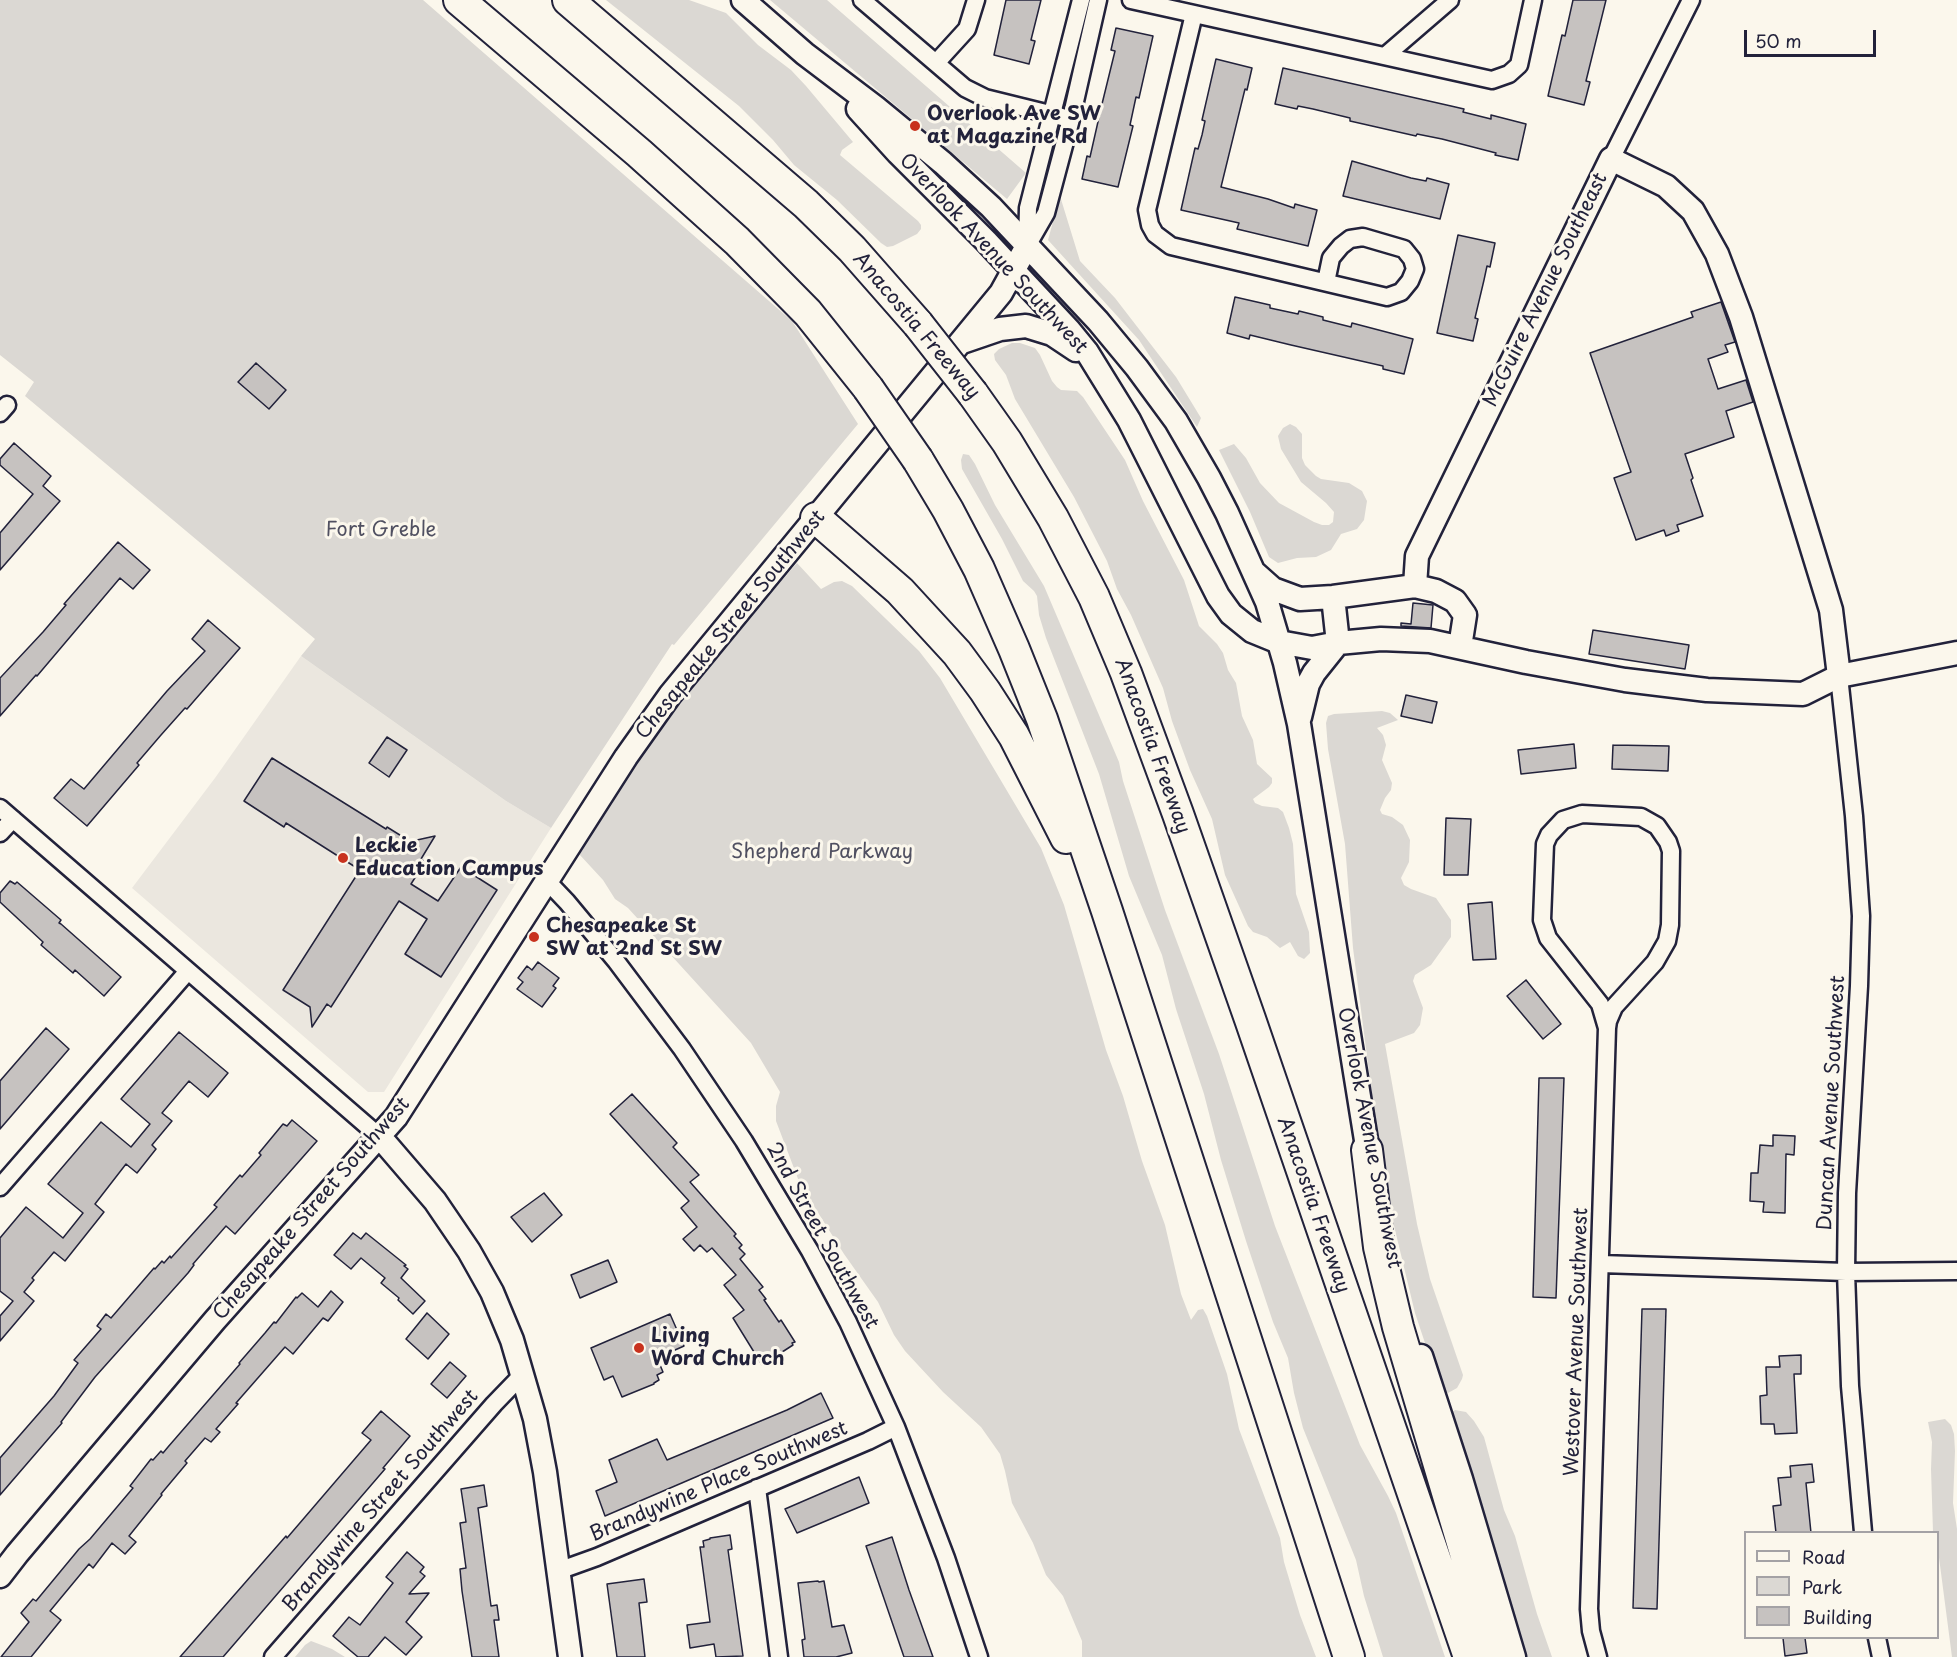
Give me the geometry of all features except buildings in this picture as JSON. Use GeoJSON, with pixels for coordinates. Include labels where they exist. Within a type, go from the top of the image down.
{"type":"FeatureCollection","features":[{"type":"Feature","properties":{"kind":"highway"},"geometry":{"type":"LineString","coordinates":[[459,0],[737,241],[808,313],[868,388],[918,460],[972,554],[1029,684],[1077,821],[1349,1657]]}},
{"type":"Feature","properties":{"kind":"highway","name":"Anacostia Freeway"},"geometry":{"type":"LineString","coordinates":[[568,0],[806,204],[852,249],[918,324],[973,394],[1007,442],[1053,518],[1094,597],[1129,682],[1250,1019],[1469,1657]]}},
{"type":"Feature","properties":{"kind":"highway"},"geometry":{"type":"LineString","coordinates":[[816,519],[867,561],[920,610],[962,660],[1003,718],[1030,765],[1076,861],[1157,1066]]}},
{"type":"Feature","properties":{"kind":"highway"},"geometry":{"type":"LineString","coordinates":[[1367,1150],[1379,1247],[1398,1327],[1496,1657]]}},
{"type":"Feature","properties":{"kind":"street","name":"Overlook Avenue Southwest"},"geometry":{"type":"LineString","coordinates":[[743,0],[805,54],[943,163],[991,207],[1112,336],[1137,368],[1192,446],[1222,504],[1267,603],[1299,724],[1367,1150],[1398,1288],[1450,1442],[1514,1657]]}},
{"type":"Feature","properties":{"kind":"street"},"geometry":{"type":"LineString","coordinates":[[862,0],[965,88],[974,93],[1071,119]]}},
{"type":"Feature","properties":{"kind":"street"},"geometry":{"type":"LineString","coordinates":[[936,63],[967,29],[976,0]]}},
{"type":"Feature","properties":{"kind":"street"},"geometry":{"type":"LineString","coordinates":[[1027,246],[1028,208],[1081,0]]}},
{"type":"Feature","properties":{"kind":"street"},"geometry":{"type":"LineString","coordinates":[[1027,246],[1046,215],[1098,0]]}},
{"type":"Feature","properties":{"kind":"street"},"geometry":{"type":"LineString","coordinates":[[1131,0],[1492,80],[1509,75],[1519,65],[1533,0]]}},
{"type":"Feature","properties":{"kind":"street"},"geometry":{"type":"LineString","coordinates":[[1385,56],[1450,0]]}},
{"type":"Feature","properties":{"kind":"street","name":"McGuire Avenue Southeast"},"geometry":{"type":"LineString","coordinates":[[1415,586],[1417,556],[1691,0]]}},
{"type":"Feature","properties":{"kind":"street"},"geometry":{"type":"LineString","coordinates":[[1194,14],[1148,210],[1150,225],[1155,234],[1171,246],[1387,297],[1401,292],[1410,281],[1415,269],[1412,259],[1404,249],[1363,237],[1350,239],[1341,246],[1332,258],[1326,282]]}},
{"type":"Feature","properties":{"kind":"street","name":"Overlook Avenue Southwest"},"geometry":{"type":"LineString","coordinates":[[805,54],[1069,330],[1097,368],[1129,420],[1218,596],[1245,627],[1279,642]]}},
{"type":"Feature","properties":{"kind":"street"},"geometry":{"type":"LineString","coordinates":[[1611,159],[1666,186],[1693,211],[1717,254],[1741,317],[1830,610],[1839,676]]}},
{"type":"Feature","properties":{"kind":"street","name":"Chesapeake Street Southwest"},"geometry":{"type":"LineString","coordinates":[[0,1576],[16,1554],[215,1320],[380,1137],[409,1098],[626,757],[670,695],[1001,293],[1027,246]]}},
{"type":"Feature","properties":{"kind":"street"},"geometry":{"type":"LineString","coordinates":[[961,343],[1000,329],[1026,326],[1044,330],[1062,339],[1097,368]]}},
{"type":"Feature","properties":{"kind":"street"},"geometry":{"type":"LineString","coordinates":[[1254,573],[1274,589],[1291,597],[1311,599],[1415,586],[1436,591],[1455,600],[1465,615],[1460,647]]}},
{"type":"Feature","properties":{"kind":"street"},"geometry":{"type":"LineString","coordinates":[[1299,724],[1308,684],[1318,667],[1338,643],[1333,597]]}},
{"type":"Feature","properties":{"kind":"street"},"geometry":{"type":"LineString","coordinates":[[1279,642],[1312,648],[1338,643],[1400,639],[1430,641],[1625,680],[1707,690],[1803,694],[1839,676],[1957,653]]}},
{"type":"Feature","properties":{"kind":"street","name":"Duncan Avenue Southwest"},"geometry":{"type":"LineString","coordinates":[[1839,676],[1854,816],[1861,915],[1847,1193],[1846,1272],[1850,1386],[1863,1531]]}},
{"type":"Feature","properties":{"kind":"street"},"geometry":{"type":"LineString","coordinates":[[0,808],[380,1137],[435,1201],[469,1251],[492,1292],[502,1316],[523,1374],[535,1419],[545,1472],[570,1657]]}},
{"type":"Feature","properties":{"kind":"street","name":"Westover Avenue Southwest"},"geometry":{"type":"LineString","coordinates":[[1598,1657],[1591,1631],[1589,1609],[1607,1028],[1614,1006],[1655,962],[1667,941],[1670,925],[1671,851],[1658,826],[1641,817],[1582,814],[1563,820],[1549,835],[1545,844],[1542,920],[1548,938],[1600,1004],[1607,1028]]}},
{"type":"Feature","properties":{"kind":"street"},"geometry":{"type":"LineString","coordinates":[[0,833],[13,819]]}},
{"type":"Feature","properties":{"kind":"street","name":"2nd Street Southwest"},"geometry":{"type":"LineString","coordinates":[[547,881],[583,921],[649,1005],[744,1142],[831,1290],[896,1427],[946,1558],[979,1657]]}},
{"type":"Feature","properties":{"kind":"street"},"geometry":{"type":"LineString","coordinates":[[0,1187],[188,971]]}},
{"type":"Feature","properties":{"kind":"street"},"geometry":{"type":"LineString","coordinates":[[1601,1264],[1846,1272],[1957,1271]]}},
{"type":"Feature","properties":{"kind":"street","name":"Brandywine Street Southwest"},"geometry":{"type":"LineString","coordinates":[[273,1657],[494,1404],[523,1374]]}},
{"type":"Feature","properties":{"kind":"street","name":"Brandywine Place Southwest"},"geometry":{"type":"LineString","coordinates":[[558,1571],[597,1557],[896,1427]]}},
{"type":"Feature","properties":{"kind":"street"},"geometry":{"type":"LineString","coordinates":[[757,1488],[779,1657]]}},
{"type":"Feature","properties":{"kind":"street"},"geometry":{"type":"LineString","coordinates":[[1877,1639],[1881,1657]]}},
{"type":"Feature","properties":{"kind":"shaded area","name":"Leckie Education Campus"},"geometry":{"type":"Polygon","coordinates":[[[301,656],[506,801],[551,828],[384,1092],[368,1092],[132,888],[215,778],[301,656]]]}},
{"type":"Feature","properties":{"kind":"green space","name":"Fort Greble"},"geometry":{"type":"Polygon","coordinates":[[[0,0],[423,0],[792,321],[858,424],[674,645],[672,644],[551,828],[506,801],[301,656],[315,639],[25,396],[34,382],[0,355],[0,0]]]}},
{"type":"Feature","properties":{"kind":"green space"},"geometry":{"type":"Polygon","coordinates":[[[606,0],[689,0],[726,13],[758,45],[791,70],[853,142],[842,150],[840,155],[918,221],[921,229],[917,234],[893,246],[887,247],[881,243],[837,200],[794,165],[739,106],[606,0]]]}},
{"type":"Feature","properties":{"kind":"green space"},"geometry":{"type":"Polygon","coordinates":[[[770,0],[827,0],[1026,173],[1007,199],[770,0]]]}},
{"type":"Feature","properties":{"kind":"green space"},"geometry":{"type":"Polygon","coordinates":[[[1060,196],[1080,261],[1115,298],[1176,377],[1201,418],[1197,427],[1139,340],[1048,240],[1060,196]]]}},
{"type":"Feature","properties":{"kind":"green space"},"geometry":{"type":"Polygon","coordinates":[[[1012,343],[1035,348],[1057,387],[1061,390],[1077,391],[1083,397],[1125,460],[1143,501],[1184,580],[1199,626],[1223,653],[1228,670],[1236,683],[1242,716],[1253,740],[1257,764],[1272,778],[1269,787],[1253,799],[1255,803],[1278,808],[1283,812],[1289,828],[1293,844],[1296,894],[1309,932],[1310,953],[1304,959],[1298,956],[1290,942],[1280,948],[1267,937],[1253,932],[1248,926],[1225,875],[1212,819],[1190,770],[1163,688],[1117,589],[1107,561],[1074,497],[1015,399],[1006,375],[995,360],[994,354],[999,349],[1012,343]]]}},
{"type":"Feature","properties":{"kind":"green space"},"geometry":{"type":"Polygon","coordinates":[[[1290,424],[1302,434],[1302,458],[1305,465],[1316,476],[1321,479],[1349,483],[1362,491],[1367,501],[1364,520],[1357,529],[1341,534],[1331,550],[1316,557],[1297,558],[1278,563],[1269,557],[1250,512],[1219,450],[1234,444],[1246,458],[1260,483],[1279,503],[1314,522],[1329,525],[1333,522],[1334,512],[1301,482],[1281,449],[1278,436],[1283,428],[1290,424]]]}},
{"type":"Feature","properties":{"kind":"green space"},"geometry":{"type":"Polygon","coordinates":[[[963,454],[969,455],[975,464],[995,505],[1044,586],[1119,762],[1123,781],[1165,910],[1219,1054],[1275,1226],[1360,1445],[1396,1513],[1445,1657],[1383,1657],[1364,1596],[1356,1560],[1303,1428],[1288,1358],[1273,1322],[1246,1241],[1162,955],[1129,876],[1099,774],[1046,638],[1039,615],[1037,596],[1023,581],[962,469],[963,454]]]}},
{"type":"Feature","properties":{"kind":"green space","name":"Shepherd Parkway"},"geometry":{"type":"Polygon","coordinates":[[[797,563],[821,589],[834,582],[842,581],[852,586],[919,651],[940,678],[1041,848],[1064,905],[1106,1050],[1165,1225],[1181,1294],[1191,1320],[1198,1310],[1203,1309],[1207,1316],[1227,1374],[1239,1429],[1280,1538],[1284,1562],[1300,1615],[1316,1657],[1082,1657],[1082,1641],[1063,1596],[1046,1575],[1033,1543],[1012,1503],[1000,1454],[981,1427],[943,1392],[905,1351],[894,1335],[878,1302],[844,1254],[800,1184],[776,1121],[776,1106],[780,1092],[751,1043],[628,908],[615,899],[603,880],[579,854],[612,804],[633,763],[718,654],[797,563]]]}},
{"type":"Feature","properties":{"kind":"green space"},"geometry":{"type":"Polygon","coordinates":[[[1382,711],[1390,713],[1398,720],[1377,728],[1383,735],[1386,745],[1382,760],[1392,783],[1391,790],[1380,810],[1382,814],[1392,817],[1403,825],[1410,840],[1409,862],[1401,878],[1404,885],[1411,889],[1436,898],[1451,920],[1451,937],[1431,965],[1415,975],[1413,981],[1423,1008],[1420,1025],[1414,1033],[1385,1044],[1417,1224],[1430,1279],[1463,1375],[1457,1388],[1448,1393],[1440,1388],[1415,1313],[1383,1180],[1353,948],[1345,844],[1328,749],[1326,723],[1328,716],[1382,711]]]}},
{"type":"Feature","properties":{"kind":"green space"},"geometry":{"type":"Polygon","coordinates":[[[1455,1410],[1466,1412],[1484,1437],[1504,1510],[1515,1536],[1552,1657],[1526,1657],[1501,1583],[1490,1535],[1451,1413],[1455,1410]]]}},
{"type":"Feature","properties":{"kind":"green space"},"geometry":{"type":"Polygon","coordinates":[[[1945,1419],[1951,1425],[1954,1434],[1953,1503],[1957,1529],[1957,1657],[1952,1657],[1939,1558],[1939,1531],[1933,1531],[1932,1442],[1928,1422],[1945,1419]]]}},
{"type":"Feature","properties":{"kind":"green space"},"geometry":{"type":"Polygon","coordinates":[[[311,1641],[332,1649],[345,1657],[295,1657],[311,1641]]]}},
{"type":"Feature","properties":{"kind":"place","name":"Overlook Ave SW at Magazine Rd"},"geometry":{"type":"Point","coordinates":[915,126]}},
{"type":"Feature","properties":{"kind":"place","name":"Leckie Education Campus"},"geometry":{"type":"Point","coordinates":[343,858]}},
{"type":"Feature","properties":{"kind":"place","name":"Chesapeake St SW at 2nd St SW"},"geometry":{"type":"Point","coordinates":[534,937]}},
{"type":"Feature","properties":{"kind":"place","name":"Living Word Church"},"geometry":{"type":"Point","coordinates":[639,1348]}}]}
